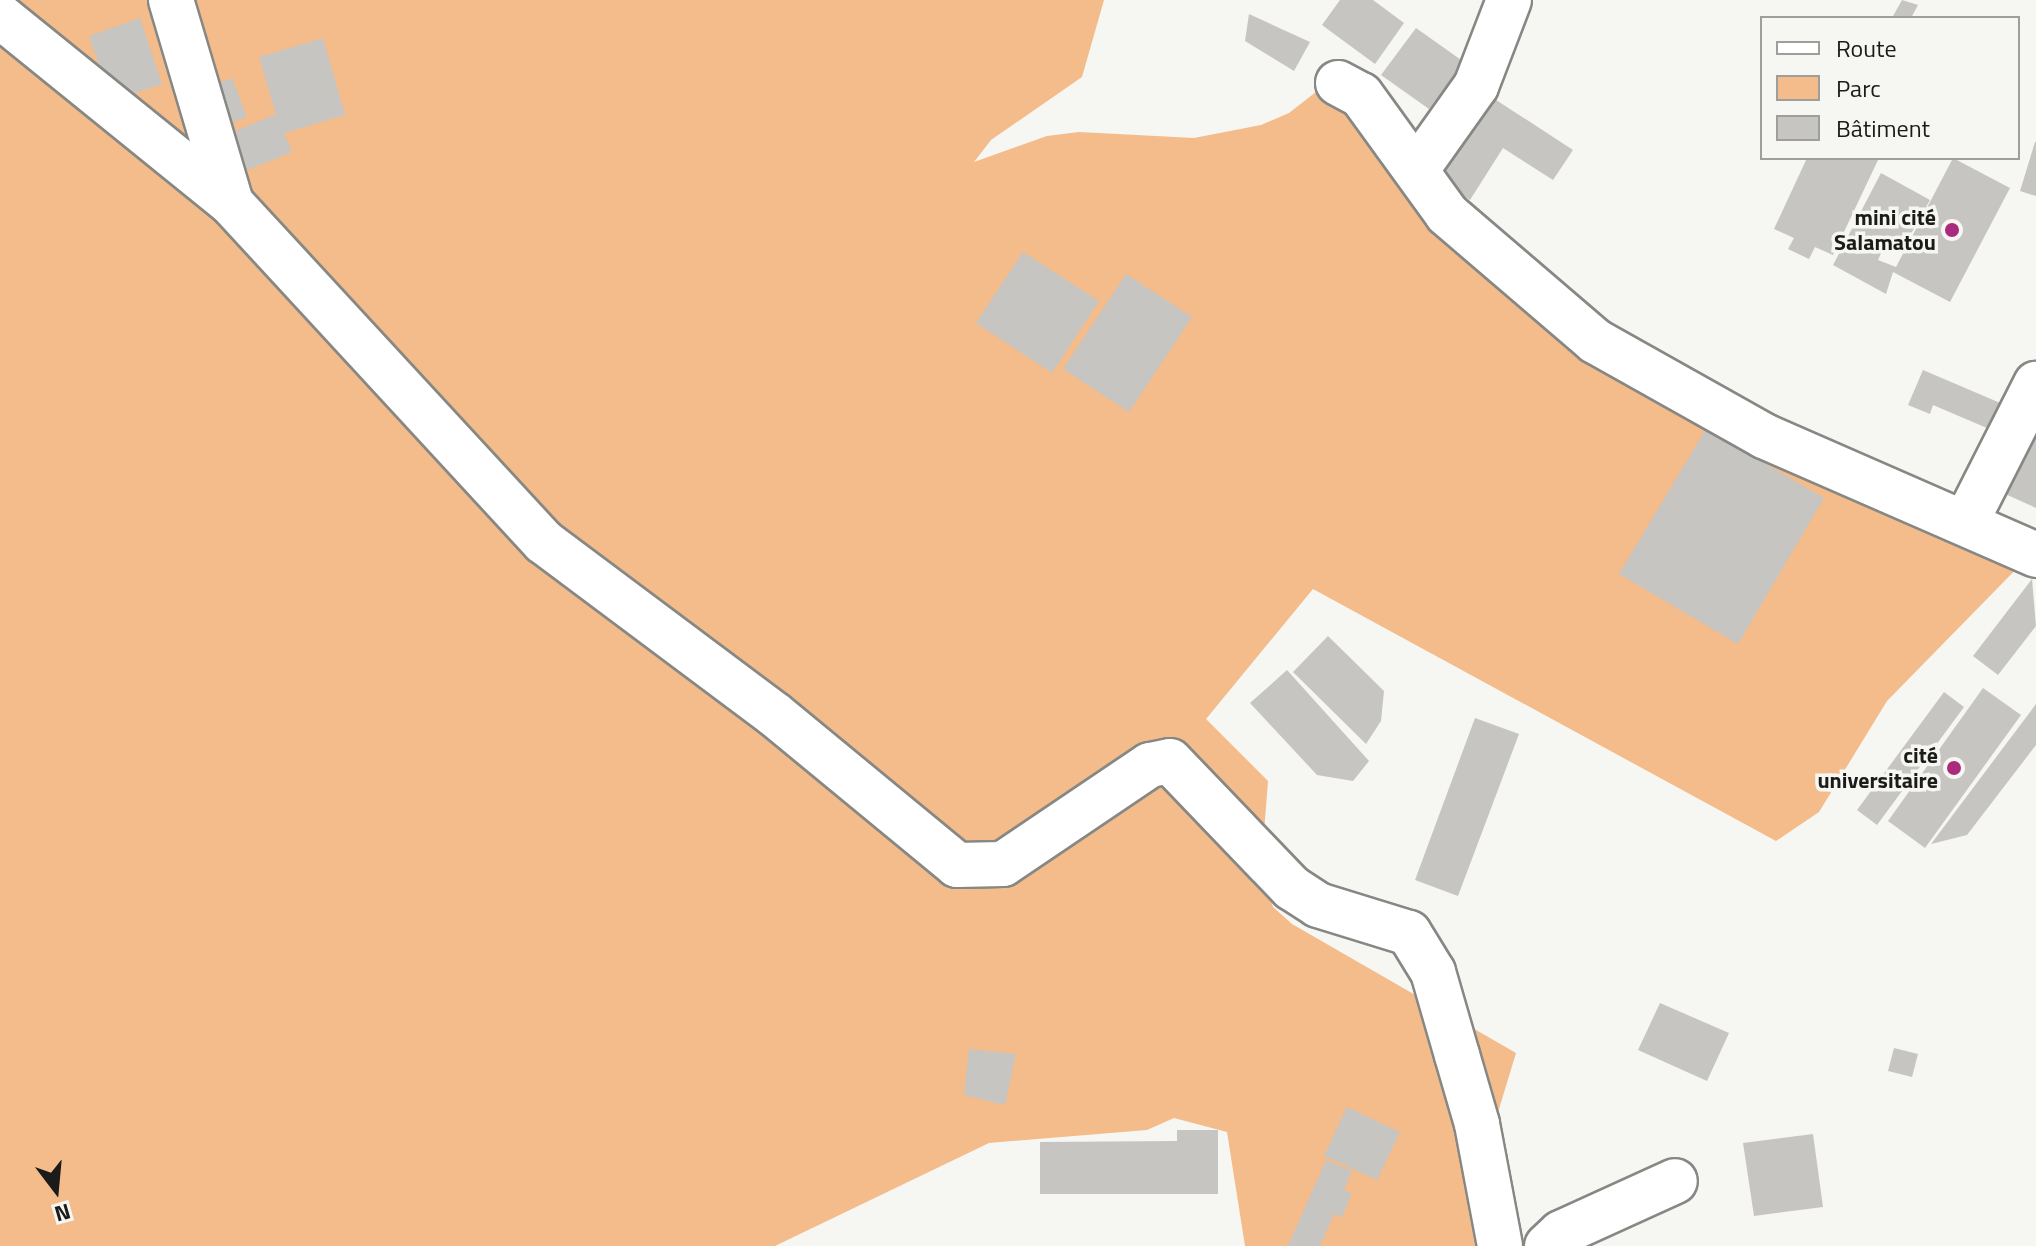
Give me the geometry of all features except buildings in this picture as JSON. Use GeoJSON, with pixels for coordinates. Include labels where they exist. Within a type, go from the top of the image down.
{"type":"FeatureCollection","features":[{"type":"Feature","properties":{"kind":"street"},"geometry":{"type":"LineString","coordinates":[[171,0],[231,203]]}},
{"type":"Feature","properties":{"kind":"street"},"geometry":{"type":"LineString","coordinates":[[1417,169],[1476,86],[1509,0]]}},
{"type":"Feature","properties":{"kind":"street"},"geometry":{"type":"LineString","coordinates":[[0,16],[231,203],[544,542],[774,714],[957,865],[1003,864],[1150,765],[1170,761],[1292,888],[1318,905],[1409,933],[1433,972],[1477,1124],[1500,1246]]}},
{"type":"Feature","properties":{"kind":"street"},"geometry":{"type":"LineString","coordinates":[[1338,83],[1361,95],[1447,214],[1595,341],[1764,436],[2036,555]]}},
{"type":"Feature","properties":{"kind":"street"},"geometry":{"type":"LineString","coordinates":[[1966,522],[2036,384]]}},
{"type":"Feature","properties":{"kind":"street"},"geometry":{"type":"LineString","coordinates":[[1547,1246],[1561,1233],[1675,1181]]}},
{"type":"Feature","properties":{"kind":"green space"},"geometry":{"type":"Polygon","coordinates":[[[0,0],[1104,0],[1082,77],[991,140],[974,162],[1047,136],[1079,132],[1194,138],[1261,125],[1289,113],[1339,74],[1595,341],[2032,553],[1887,701],[1819,812],[1776,841],[1313,589],[1206,719],[1268,781],[1261,871],[1273,907],[1292,924],[1516,1053],[1492,1132],[1499,1246],[1245,1246],[1227,1132],[1174,1118],[1147,1130],[989,1143],[775,1246],[0,1246],[0,0]]]}},
{"type":"Feature","properties":{"kind":"place","name":"mini cité Salamatou"},"geometry":{"type":"Point","coordinates":[1952,230]}},
{"type":"Feature","properties":{"kind":"place","name":"cité universitaire"},"geometry":{"type":"Point","coordinates":[1954,768]}}]}
